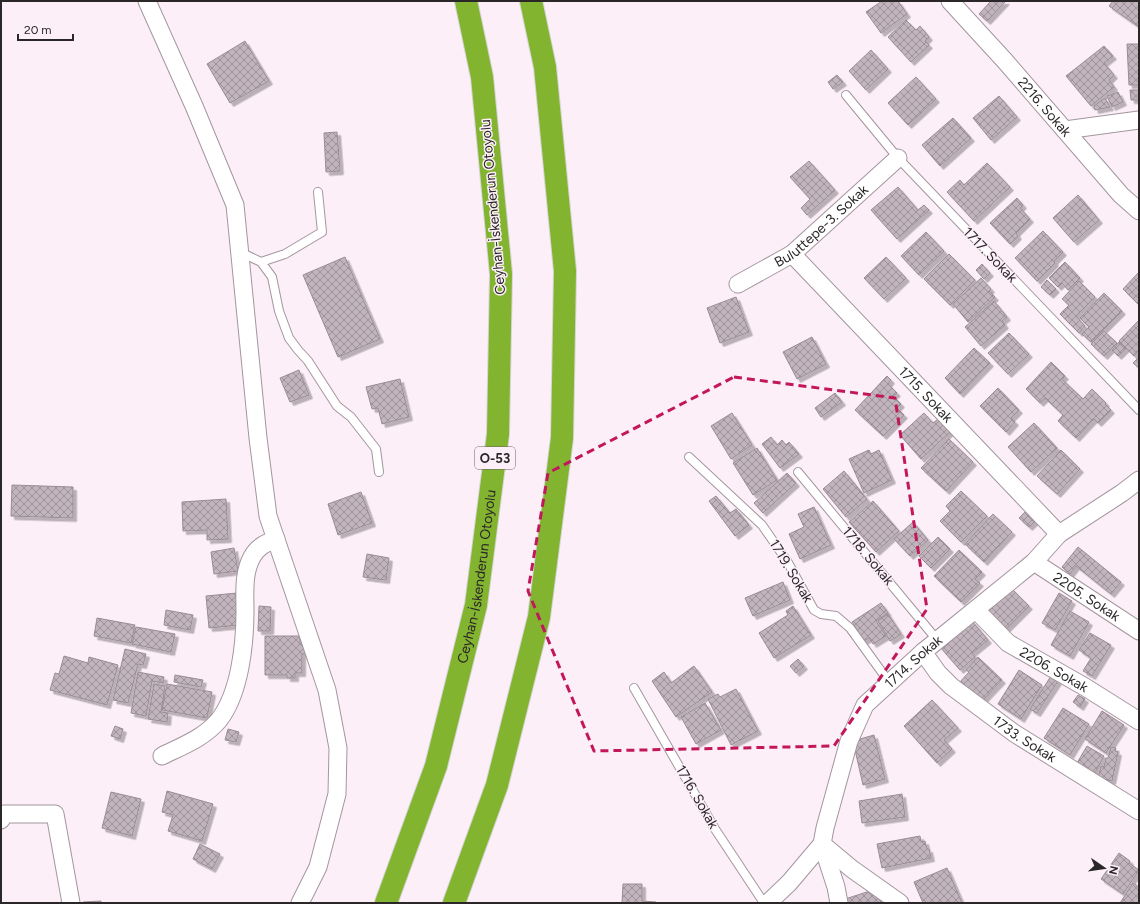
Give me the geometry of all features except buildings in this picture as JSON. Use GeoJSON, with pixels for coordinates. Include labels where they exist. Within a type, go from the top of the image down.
{"type":"FeatureCollection","features":[{"type":"Feature","properties":{"kind":"highway"},"geometry":{"type":"LineString","coordinates":[[459,1],[482,77]]}},
{"type":"Feature","properties":{"kind":"highway","name":"Ceyhan-İskenderun Otoyolu"},"geometry":{"type":"LineString","coordinates":[[386,903],[436,766],[476,605],[498,434],[501,274],[482,77],[466,1]]}},
{"type":"Feature","properties":{"kind":"highway"},"geometry":{"type":"LineString","coordinates":[[454,903],[497,785],[539,617],[562,438],[565,271],[545,67],[531,1]]}},
{"type":"Feature","properties":{"kind":"street"},"geometry":{"type":"LineString","coordinates":[[147,1],[194,106],[235,205],[258,438],[268,516],[327,690],[338,748],[337,794],[318,867],[300,903]]}},
{"type":"Feature","properties":{"kind":"street","name":"2216. Sokak"},"geometry":{"type":"LineString","coordinates":[[950,1],[1066,130],[1121,195],[1139,211]]}},
{"type":"Feature","properties":{"kind":"street"},"geometry":{"type":"LineString","coordinates":[[1066,130],[1139,120]]}},
{"type":"Feature","properties":{"kind":"street","name":"Buluttepe-3. Sokak"},"geometry":{"type":"LineString","coordinates":[[738,284],[792,254],[898,158]]}},
{"type":"Feature","properties":{"kind":"street","name":"1715. Sokak"},"geometry":{"type":"LineString","coordinates":[[792,254],[1059,534]]}},
{"type":"Feature","properties":{"kind":"street","name":"1714. Sokak"},"geometry":{"type":"LineString","coordinates":[[768,903],[789,883],[822,844],[849,741],[865,705],[923,652],[1034,562],[1059,534],[1122,494],[1139,480]]}},
{"type":"Feature","properties":{"kind":"street"},"geometry":{"type":"LineString","coordinates":[[162,756],[201,736],[211,728],[228,706],[234,691],[242,652],[245,620],[246,575],[248,565],[252,556],[258,549],[276,539]]}},
{"type":"Feature","properties":{"kind":"street","name":"2205. Sokak"},"geometry":{"type":"LineString","coordinates":[[1034,562],[1139,631]]}},
{"type":"Feature","properties":{"kind":"street","name":"2206. Sokak"},"geometry":{"type":"LineString","coordinates":[[976,610],[1008,642],[1139,721]]}},
{"type":"Feature","properties":{"kind":"street","name":"1733. Sokak"},"geometry":{"type":"LineString","coordinates":[[923,652],[938,673],[951,686],[1014,733],[1139,810]]}},
{"type":"Feature","properties":{"kind":"street"},"geometry":{"type":"LineString","coordinates":[[1,820],[4,814],[55,814],[71,903]]}},
{"type":"Feature","properties":{"kind":"street"},"geometry":{"type":"LineString","coordinates":[[822,844],[836,887],[839,903]]}},
{"type":"Feature","properties":{"kind":"street"},"geometry":{"type":"LineString","coordinates":[[822,844],[852,869],[900,903]]}},
{"type":"Feature","properties":{"kind":"lane","name":"1717. Sokak"},"geometry":{"type":"LineString","coordinates":[[846,95],[898,158],[1139,410]]}},
{"type":"Feature","properties":{"kind":"lane"},"geometry":{"type":"LineString","coordinates":[[261,262],[285,254],[322,232],[318,192]]}},
{"type":"Feature","properties":{"kind":"lane"},"geometry":{"type":"LineString","coordinates":[[239,252],[261,262],[272,278],[279,311],[289,338],[308,361],[337,406],[351,417],[376,449],[379,472]]}},
{"type":"Feature","properties":{"kind":"lane","name":"1719. Sokak"},"geometry":{"type":"LineString","coordinates":[[689,456],[762,524],[787,561],[814,610],[821,614],[836,616],[850,628],[889,682]]}},
{"type":"Feature","properties":{"kind":"lane","name":"1718. Sokak"},"geometry":{"type":"LineString","coordinates":[[798,472],[938,641]]}},
{"type":"Feature","properties":{"kind":"lane","name":"1716. Sokak"},"geometry":{"type":"LineString","coordinates":[[634,688],[715,829],[764,903]]}},
{"type":"Feature","properties":{"kind":"highlighted area"},"geometry":{"type":"Polygon","coordinates":[[[734,377],[895,398],[927,609],[834,746],[594,751],[528,591],[548,473],[734,377]]]}}]}
